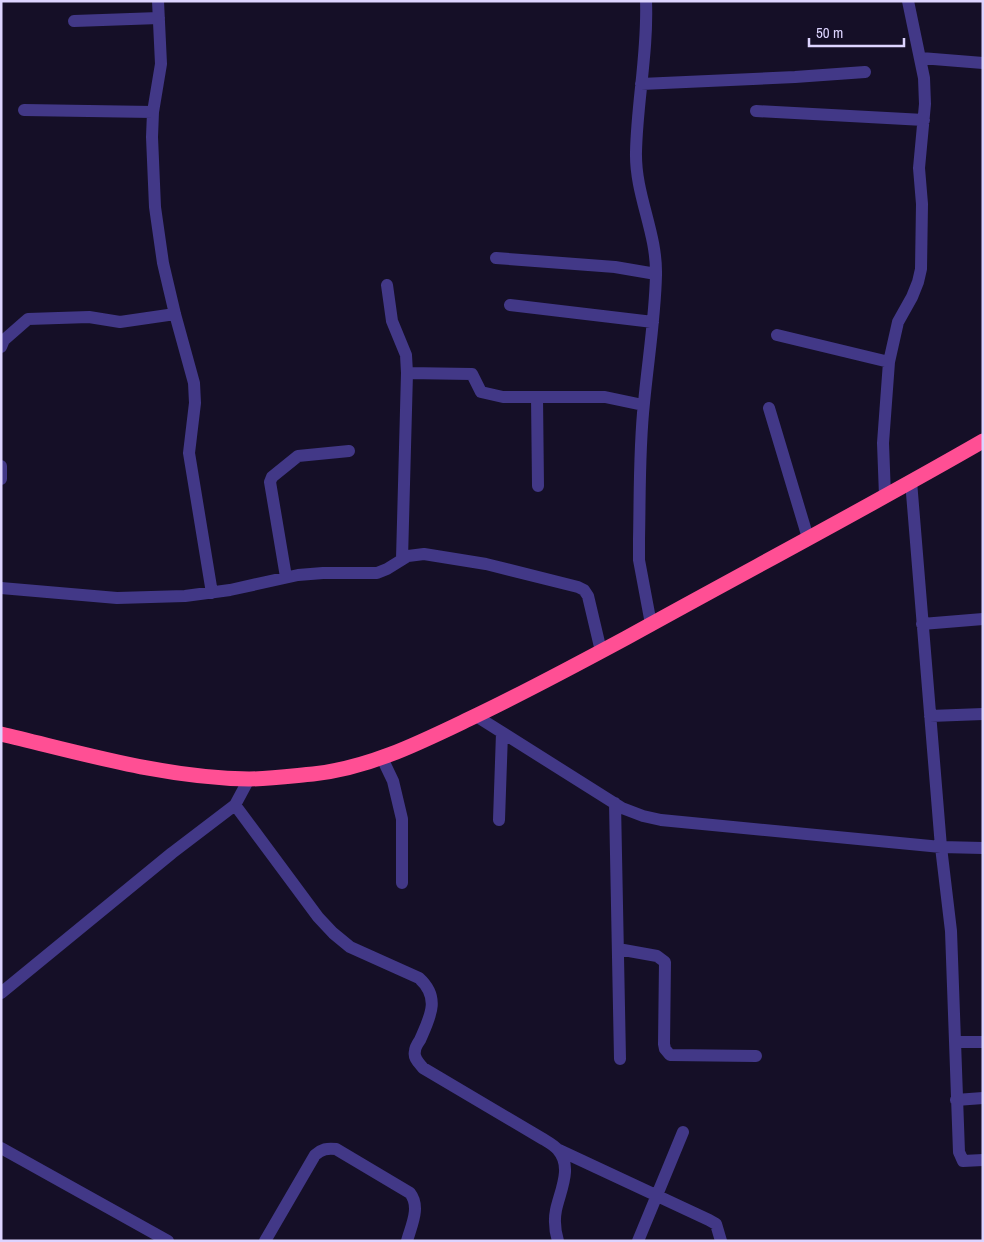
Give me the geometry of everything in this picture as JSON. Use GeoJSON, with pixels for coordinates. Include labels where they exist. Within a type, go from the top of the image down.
{"type":"FeatureCollection","features":[{"type":"Feature","properties":{"kind":"highway"},"geometry":{"type":"LineString","coordinates":[[1,734],[164,771],[249,779],[322,773],[382,758],[426,740],[476,716],[601,651],[983,441]]}},
{"type":"Feature","properties":{"kind":"street"},"geometry":{"type":"LineString","coordinates":[[158,1],[161,64],[153,112],[152,137],[158,234],[174,314],[194,383],[189,453],[212,592]]}},
{"type":"Feature","properties":{"kind":"street"},"geometry":{"type":"LineString","coordinates":[[646,1],[646,28],[636,153],[640,194],[653,236],[656,274],[653,322],[643,405],[639,560],[651,624]]}},
{"type":"Feature","properties":{"kind":"street"},"geometry":{"type":"LineString","coordinates":[[885,496],[882,444],[889,362],[898,322],[912,297],[921,269],[922,204],[919,168],[924,120],[924,78],[908,1]]}},
{"type":"Feature","properties":{"kind":"street"},"geometry":{"type":"LineString","coordinates":[[74,21],[159,18]]}},
{"type":"Feature","properties":{"kind":"street"},"geometry":{"type":"LineString","coordinates":[[921,58],[983,63]]}},
{"type":"Feature","properties":{"kind":"street"},"geometry":{"type":"LineString","coordinates":[[642,84],[865,72]]}},
{"type":"Feature","properties":{"kind":"street"},"geometry":{"type":"LineString","coordinates":[[24,110],[153,112]]}},
{"type":"Feature","properties":{"kind":"street"},"geometry":{"type":"LineString","coordinates":[[756,111],[924,120]]}},
{"type":"Feature","properties":{"kind":"street"},"geometry":{"type":"LineString","coordinates":[[496,258],[615,267],[656,274]]}},
{"type":"Feature","properties":{"kind":"street"},"geometry":{"type":"LineString","coordinates":[[387,285],[394,328],[406,355],[407,373],[402,559]]}},
{"type":"Feature","properties":{"kind":"street"},"geometry":{"type":"LineString","coordinates":[[510,305],[653,322]]}},
{"type":"Feature","properties":{"kind":"street"},"geometry":{"type":"LineString","coordinates":[[1,347],[4,340],[28,319],[89,317],[120,322],[174,314]]}},
{"type":"Feature","properties":{"kind":"street"},"geometry":{"type":"LineString","coordinates":[[777,335],[889,362]]}},
{"type":"Feature","properties":{"kind":"street"},"geometry":{"type":"LineString","coordinates":[[407,373],[472,374],[481,392],[503,397],[605,396],[643,405]]}},
{"type":"Feature","properties":{"kind":"street"},"geometry":{"type":"LineString","coordinates":[[537,397],[538,486]]}},
{"type":"Feature","properties":{"kind":"street"},"geometry":{"type":"LineString","coordinates":[[769,408],[808,538]]}},
{"type":"Feature","properties":{"kind":"street"},"geometry":{"type":"LineString","coordinates":[[286,577],[270,482],[272,478],[298,456],[349,451]]}},
{"type":"Feature","properties":{"kind":"street"},"geometry":{"type":"LineString","coordinates":[[1,466],[1,479]]}},
{"type":"Feature","properties":{"kind":"street"},"geometry":{"type":"LineString","coordinates":[[911,481],[941,847],[951,931],[956,1100],[960,1159],[967,1161],[983,1160]]}},
{"type":"Feature","properties":{"kind":"street"},"geometry":{"type":"LineString","coordinates":[[1,588],[117,598],[185,596],[230,590],[286,577],[322,573],[377,573],[414,554],[424,554],[468,561],[584,590],[588,596],[601,651]]}},
{"type":"Feature","properties":{"kind":"street"},"geometry":{"type":"LineString","coordinates":[[922,624],[983,619]]}},
{"type":"Feature","properties":{"kind":"street"},"geometry":{"type":"LineString","coordinates":[[930,716],[983,714]]}},
{"type":"Feature","properties":{"kind":"street"},"geometry":{"type":"LineString","coordinates":[[476,716],[615,803],[643,816],[661,820],[941,847],[983,848]]}},
{"type":"Feature","properties":{"kind":"street"},"geometry":{"type":"LineString","coordinates":[[499,820],[502,732]]}},
{"type":"Feature","properties":{"kind":"street"},"geometry":{"type":"LineString","coordinates":[[382,758],[393,781],[402,818],[402,883]]}},
{"type":"Feature","properties":{"kind":"street"},"geometry":{"type":"LineString","coordinates":[[1,993],[172,853],[235,806],[249,779]]}},
{"type":"Feature","properties":{"kind":"street"},"geometry":{"type":"LineString","coordinates":[[615,803],[620,1059]]}},
{"type":"Feature","properties":{"kind":"street"},"geometry":{"type":"LineString","coordinates":[[235,806],[318,917],[333,933],[350,947],[419,978],[426,984],[432,1002],[431,1013],[414,1052],[416,1060],[423,1068],[543,1138],[559,1150],[716,1224],[721,1241]]}},
{"type":"Feature","properties":{"kind":"street"},"geometry":{"type":"LineString","coordinates":[[618,949],[657,956],[665,962],[664,1044],[667,1053],[670,1055],[756,1056]]}},
{"type":"Feature","properties":{"kind":"street"},"geometry":{"type":"LineString","coordinates":[[955,1042],[983,1042]]}},
{"type":"Feature","properties":{"kind":"street"},"geometry":{"type":"LineString","coordinates":[[956,1100],[983,1098]]}},
{"type":"Feature","properties":{"kind":"street"},"geometry":{"type":"LineString","coordinates":[[638,1241],[684,1132]]}},
{"type":"Feature","properties":{"kind":"street"},"geometry":{"type":"LineString","coordinates":[[1,1148],[168,1241]]}},
{"type":"Feature","properties":{"kind":"street"},"geometry":{"type":"LineString","coordinates":[[265,1241],[315,1155],[320,1150],[327,1148],[336,1149],[410,1193],[415,1210],[406,1241]]}},
{"type":"Feature","properties":{"kind":"street"},"geometry":{"type":"LineString","coordinates":[[558,1241],[555,1229],[556,1211],[565,1172],[565,1162],[559,1150]]}}]}
